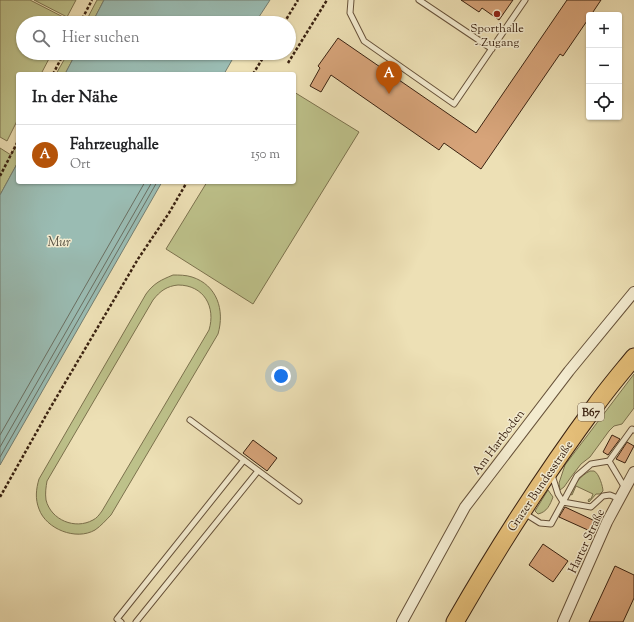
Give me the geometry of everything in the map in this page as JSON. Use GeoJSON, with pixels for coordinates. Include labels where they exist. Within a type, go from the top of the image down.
{"type":"FeatureCollection","features":[{"type":"Feature","properties":{"kind":"main road","name":"Grazer Bundesstraße"},"geometry":{"type":"LineString","coordinates":[[455,622],[550,469],[597,404],[634,357]]}},
{"type":"Feature","properties":{"kind":"street","name":"Am Hartboden"},"geometry":{"type":"LineString","coordinates":[[402,622],[465,507],[569,371],[634,292]]}},
{"type":"Feature","properties":{"kind":"street","name":"Harter Straße"},"geometry":{"type":"LineString","coordinates":[[563,622],[594,551],[634,472]]}},
{"type":"Feature","properties":{"kind":"lane"},"geometry":{"type":"LineString","coordinates":[[351,0],[350,13],[364,41],[454,104],[525,0]]}},
{"type":"Feature","properties":{"kind":"lane"},"geometry":{"type":"LineString","coordinates":[[419,0],[492,49]]}},
{"type":"Feature","properties":{"kind":"lane"},"geometry":{"type":"LineString","coordinates":[[190,420],[299,501]]}},
{"type":"Feature","properties":{"kind":"lane"},"geometry":{"type":"LineString","coordinates":[[522,512],[540,523],[551,524],[577,476],[591,464],[609,461],[632,429],[634,430]]}},
{"type":"Feature","properties":{"kind":"lane"},"geometry":{"type":"LineString","coordinates":[[121,622],[117,619],[244,460]]}},
{"type":"Feature","properties":{"kind":"lane"},"geometry":{"type":"LineString","coordinates":[[609,461],[625,489]]}},
{"type":"Feature","properties":{"kind":"lane"},"geometry":{"type":"LineString","coordinates":[[550,469],[558,494],[563,502],[591,507],[603,496],[610,495],[620,498]]}},
{"type":"Feature","properties":{"kind":"lane"},"geometry":{"type":"LineString","coordinates":[[136,622],[258,471]]}},
{"type":"Feature","properties":{"kind":"path"},"geometry":{"type":"LineString","coordinates":[[84,16],[92,0]]}},
{"type":"Feature","properties":{"kind":"path"},"geometry":{"type":"LineString","coordinates":[[288,16],[298,0]]}},
{"type":"Feature","properties":{"kind":"path"},"geometry":{"type":"LineString","coordinates":[[296,50],[326,0]]}},
{"type":"Feature","properties":{"kind":"path"},"geometry":{"type":"LineString","coordinates":[[54,72],[60,60]]}},
{"type":"Feature","properties":{"kind":"path"},"geometry":{"type":"LineString","coordinates":[[254,72],[262,60]]}},
{"type":"Feature","properties":{"kind":"path"},"geometry":{"type":"LineString","coordinates":[[0,176],[16,145]]}},
{"type":"Feature","properties":{"kind":"path"},"geometry":{"type":"LineString","coordinates":[[0,497],[49,410],[138,259],[186,184]]}},
{"type":"Feature","properties":{"kind":"green space"},"geometry":{"type":"Polygon","coordinates":[[[0,0],[30,0],[61,16],[16,16],[16,60],[48,60],[42,72],[16,72],[16,123],[7,141],[0,137],[0,0]]]}},
{"type":"Feature","properties":{"kind":"green space"},"geometry":{"type":"Polygon","coordinates":[[[34,0],[76,0],[68,16],[34,0]]]}},
{"type":"Feature","properties":{"kind":"green space"},"geometry":{"type":"Polygon","coordinates":[[[97,0],[104,0],[96,16],[89,16],[97,0]]]}},
{"type":"Feature","properties":{"kind":"green space"},"geometry":{"type":"Polygon","coordinates":[[[64,60],[72,60],[66,72],[57,72],[64,60]]]}},
{"type":"Feature","properties":{"kind":"green space"},"geometry":{"type":"Polygon","coordinates":[[[296,93],[359,132],[253,304],[166,249],[206,184],[296,184],[296,93]]]}},
{"type":"Feature","properties":{"kind":"green space"},"geometry":{"type":"Polygon","coordinates":[[[16,146],[16,166],[0,195],[0,148],[11,155],[16,146]]]}},
{"type":"Feature","properties":{"kind":"green space"},"geometry":{"type":"Polygon","coordinates":[[[173,275],[185,275],[192,277],[208,286],[213,292],[217,300],[220,316],[218,334],[111,515],[95,530],[87,533],[79,534],[62,531],[48,522],[39,509],[36,494],[39,479],[146,294],[155,284],[173,275]],[[178,285],[167,288],[158,294],[153,300],[47,481],[46,500],[53,513],[58,518],[79,524],[86,523],[100,514],[209,330],[211,313],[206,299],[201,293],[187,286],[178,285]]]}},
{"type":"Feature","properties":{"kind":"green space"},"geometry":{"type":"Polygon","coordinates":[[[634,374],[634,408],[622,424],[614,426],[609,431],[590,457],[581,464],[564,487],[560,490],[559,483],[565,465],[634,374]]]}},
{"type":"Feature","properties":{"kind":"green space"},"geometry":{"type":"Polygon","coordinates":[[[590,471],[594,471],[598,474],[603,491],[600,494],[596,494],[589,502],[589,499],[591,499],[593,494],[576,486],[572,495],[570,494],[573,487],[583,475],[590,471]]]}},
{"type":"Feature","properties":{"kind":"green space"},"geometry":{"type":"Polygon","coordinates":[[[548,490],[553,497],[552,500],[546,510],[538,514],[535,511],[548,490]]]}},
{"type":"Feature","properties":{"kind":"water"},"geometry":{"type":"Polygon","coordinates":[[[104,0],[270,0],[260,16],[96,16],[104,0]]]}},
{"type":"Feature","properties":{"kind":"water"},"geometry":{"type":"Polygon","coordinates":[[[72,60],[232,60],[225,72],[66,72],[72,60]]]}},
{"type":"Feature","properties":{"kind":"water","name":"Mur"},"geometry":{"type":"Polygon","coordinates":[[[16,166],[16,184],[161,184],[0,465],[0,195],[16,166]]]}},
{"type":"Feature","properties":{"kind":"building","name":"Sporthalle - Zugang"},"geometry":{"type":"Polygon","coordinates":[[[461,0],[513,0],[499,20],[482,8],[479,12],[461,0]]]}},
{"type":"Feature","properties":{"kind":"building"},"geometry":{"type":"Polygon","coordinates":[[[567,0],[601,0],[593,12],[586,12],[586,22],[563,56],[560,54],[481,169],[444,143],[439,150],[331,75],[321,92],[310,86],[320,68],[318,66],[338,38],[476,133],[567,0]]]}},
{"type":"Feature","properties":{"kind":"building"},"geometry":{"type":"Polygon","coordinates":[[[612,435],[620,439],[608,455],[603,452],[612,435]]]}},
{"type":"Feature","properties":{"kind":"building"},"geometry":{"type":"Polygon","coordinates":[[[253,440],[277,458],[267,471],[243,453],[253,440]]]}},
{"type":"Feature","properties":{"kind":"building"},"geometry":{"type":"Polygon","coordinates":[[[627,442],[634,446],[625,463],[616,459],[627,442]]]}},
{"type":"Feature","properties":{"kind":"building"},"geometry":{"type":"Polygon","coordinates":[[[565,507],[595,521],[590,531],[559,517],[565,507]]]}},
{"type":"Feature","properties":{"kind":"building"},"geometry":{"type":"Polygon","coordinates":[[[543,544],[568,561],[553,582],[529,565],[543,544]]]}},
{"type":"Feature","properties":{"kind":"building"},"geometry":{"type":"Polygon","coordinates":[[[615,566],[634,575],[634,598],[623,622],[589,622],[615,566]]]}},
{"type":"Feature","properties":{"kind":"place","name":"Sporthalle - Zugang"},"geometry":{"type":"Point","coordinates":[497,14]}},
{"type":"Feature","properties":{"kind":"place","name":"Fahrzeughalle"},"geometry":{"type":"Point","coordinates":[389,94]}}]}
